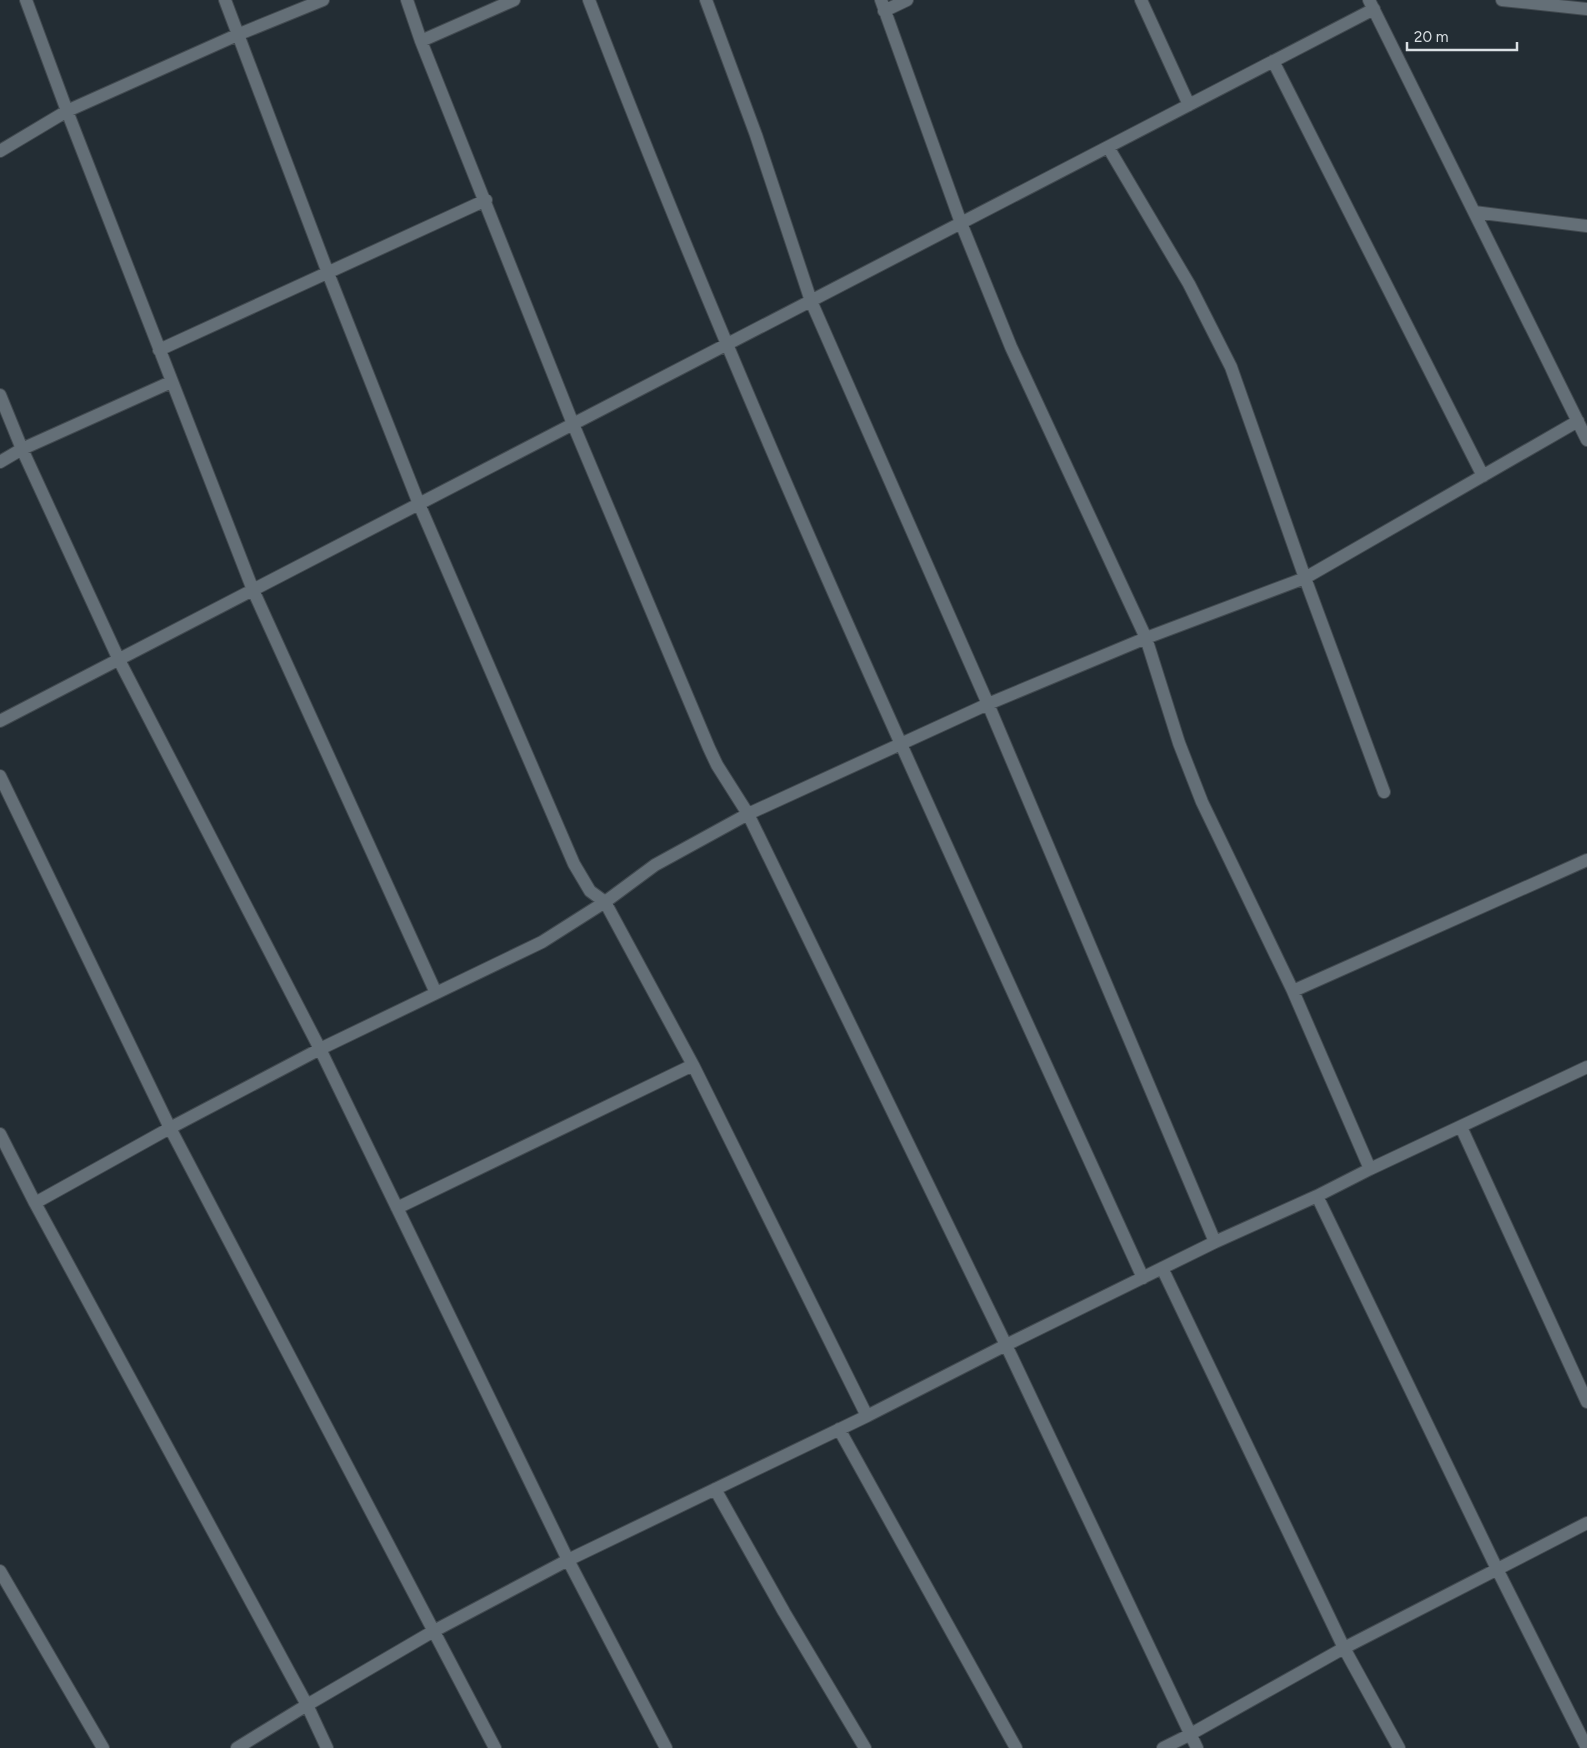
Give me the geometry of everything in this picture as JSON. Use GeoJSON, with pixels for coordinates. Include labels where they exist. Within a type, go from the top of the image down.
{"type":"FeatureCollection","features":[{"type":"Feature","properties":{"kind":"street"},"geometry":{"type":"LineString","coordinates":[[26,0],[171,382],[253,590],[436,994]]}},
{"type":"Feature","properties":{"kind":"street"},"geometry":{"type":"LineString","coordinates":[[224,0],[328,273],[419,504],[574,864],[590,891],[605,902],[693,1065],[867,1416]]}},
{"type":"Feature","properties":{"kind":"street"},"geometry":{"type":"LineString","coordinates":[[0,151],[67,111],[238,35],[324,0]]}},
{"type":"Feature","properties":{"kind":"street"},"geometry":{"type":"LineString","coordinates":[[407,0],[421,41],[574,424],[709,748],[748,814],[1006,1345],[1189,1735],[1197,1748]]}},
{"type":"Feature","properties":{"kind":"street"},"geometry":{"type":"LineString","coordinates":[[421,41],[514,0]]}},
{"type":"Feature","properties":{"kind":"street"},"geometry":{"type":"LineString","coordinates":[[589,0],[727,344],[900,743],[1143,1278]]}},
{"type":"Feature","properties":{"kind":"street"},"geometry":{"type":"LineString","coordinates":[[706,0],[756,135],[811,301],[988,704],[1215,1242]]}},
{"type":"Feature","properties":{"kind":"street"},"geometry":{"type":"LineString","coordinates":[[907,0],[882,6],[961,224],[1011,347],[1146,638],[1179,743],[1202,802],[1293,991],[1370,1169]]}},
{"type":"Feature","properties":{"kind":"street"},"geometry":{"type":"LineString","coordinates":[[1141,0],[1189,105]]}},
{"type":"Feature","properties":{"kind":"street"},"geometry":{"type":"LineString","coordinates":[[1502,0],[1587,9]]}},
{"type":"Feature","properties":{"kind":"street"},"geometry":{"type":"LineString","coordinates":[[0,721],[1273,62],[1372,5],[1587,440]]}},
{"type":"Feature","properties":{"kind":"street"},"geometry":{"type":"LineString","coordinates":[[1273,62],[1483,476]]}},
{"type":"Feature","properties":{"kind":"street"},"geometry":{"type":"LineString","coordinates":[[1108,147],[1189,284],[1231,367],[1305,578],[1384,792]]}},
{"type":"Feature","properties":{"kind":"street"},"geometry":{"type":"LineString","coordinates":[[159,350],[486,200]]}},
{"type":"Feature","properties":{"kind":"street"},"geometry":{"type":"LineString","coordinates":[[1474,212],[1587,226]]}},
{"type":"Feature","properties":{"kind":"street"},"geometry":{"type":"LineString","coordinates":[[0,462],[22,450],[171,382]]}},
{"type":"Feature","properties":{"kind":"street"},"geometry":{"type":"LineString","coordinates":[[0,395],[22,450],[119,660],[320,1049],[568,1560],[666,1748]]}},
{"type":"Feature","properties":{"kind":"street"},"geometry":{"type":"LineString","coordinates":[[34,1203],[170,1128],[320,1049],[542,942],[605,902],[655,865],[748,814],[988,704],[1146,638],[1305,578],[1578,421]]}},
{"type":"Feature","properties":{"kind":"street"},"geometry":{"type":"LineString","coordinates":[[0,776],[170,1128],[432,1632],[495,1748]]}},
{"type":"Feature","properties":{"kind":"street"},"geometry":{"type":"LineString","coordinates":[[1293,991],[1587,860]]}},
{"type":"Feature","properties":{"kind":"street"},"geometry":{"type":"LineString","coordinates":[[397,1208],[693,1065]]}},
{"type":"Feature","properties":{"kind":"street"},"geometry":{"type":"LineString","coordinates":[[237,1748],[306,1705],[432,1632],[568,1560],[867,1416],[1215,1242],[1317,1196],[1370,1169],[1587,1067]]}},
{"type":"Feature","properties":{"kind":"street"},"geometry":{"type":"LineString","coordinates":[[1461,1126],[1587,1402]]}},
{"type":"Feature","properties":{"kind":"street"},"geometry":{"type":"LineString","coordinates":[[0,1134],[34,1203],[306,1705],[327,1748]]}},
{"type":"Feature","properties":{"kind":"street"},"geometry":{"type":"LineString","coordinates":[[1317,1196],[1497,1569],[1587,1748]]}},
{"type":"Feature","properties":{"kind":"street"},"geometry":{"type":"LineString","coordinates":[[1162,1268],[1344,1648],[1399,1748]]}},
{"type":"Feature","properties":{"kind":"street"},"geometry":{"type":"LineString","coordinates":[[839,1429],[1016,1748]]}},
{"type":"Feature","properties":{"kind":"street"},"geometry":{"type":"LineString","coordinates":[[714,1489],[865,1748]]}},
{"type":"Feature","properties":{"kind":"street"},"geometry":{"type":"LineString","coordinates":[[1163,1748],[1344,1648],[1587,1523]]}},
{"type":"Feature","properties":{"kind":"street"},"geometry":{"type":"LineString","coordinates":[[0,1571],[103,1748]]}}]}
